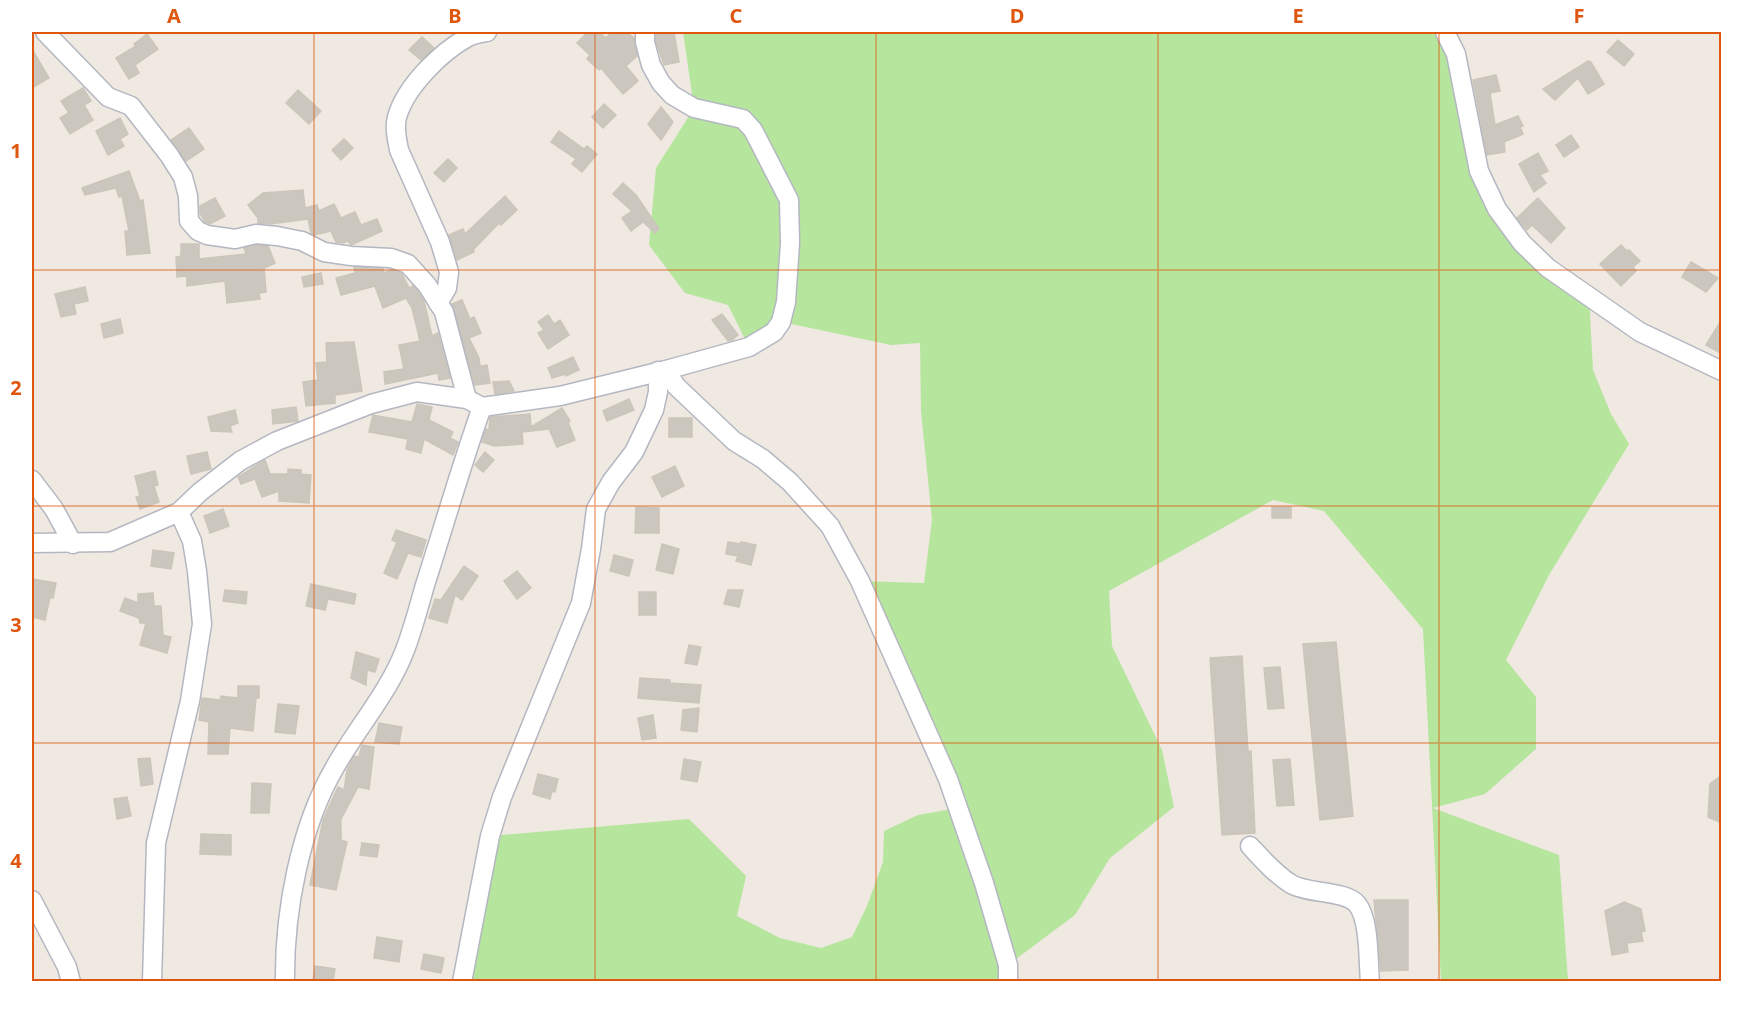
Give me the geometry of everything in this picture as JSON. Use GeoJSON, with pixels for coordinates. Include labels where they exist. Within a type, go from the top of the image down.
{"type":"FeatureCollection","features":[{"type":"Feature","properties":{"kind":"street"},"geometry":{"type":"LineString","coordinates":[[45,32],[108,97],[131,106],[183,177],[188,196],[189,221],[198,231],[207,235],[235,239],[256,234],[278,236],[302,241],[324,252],[391,258],[408,264],[427,285],[444,312],[475,403],[404,652],[383,692],[359,727],[319,795],[306,829],[286,940],[285,981]]}},
{"type":"Feature","properties":{"kind":"street"},"geometry":{"type":"LineString","coordinates":[[438,303],[447,288],[449,272],[440,242],[399,150],[395,133],[397,116],[413,85],[442,54],[470,35],[487,32]]}},
{"type":"Feature","properties":{"kind":"street"},"geometry":{"type":"LineString","coordinates":[[32,543],[110,542],[179,512],[200,492],[240,461],[277,441],[371,404],[417,392],[475,403],[561,396],[749,347],[774,332],[781,322],[786,302],[789,200],[753,129],[743,119],[694,108],[672,95],[661,83],[651,65],[645,32]]}},
{"type":"Feature","properties":{"kind":"street"},"geometry":{"type":"LineString","coordinates":[[1445,32],[1456,54],[1479,171],[1497,209],[1522,243],[1548,268],[1640,332],[1722,371]]}},
{"type":"Feature","properties":{"kind":"street"},"geometry":{"type":"LineString","coordinates":[[462,981],[490,836],[502,797],[581,603],[596,508],[611,482],[634,452],[654,410],[662,370]]}},
{"type":"Feature","properties":{"kind":"street"},"geometry":{"type":"LineString","coordinates":[[662,370],[734,441],[763,459],[790,482],[830,526],[860,581],[948,779],[984,883],[1008,965],[1008,981]]}},
{"type":"Feature","properties":{"kind":"street"},"geometry":{"type":"LineString","coordinates":[[32,480],[54,509],[73,544]]}},
{"type":"Feature","properties":{"kind":"street"},"geometry":{"type":"LineString","coordinates":[[152,981],[156,843],[190,702],[202,624],[192,541],[179,512]]}},
{"type":"Feature","properties":{"kind":"street"},"geometry":{"type":"LineString","coordinates":[[1250,846],[1292,885],[1347,898],[1356,904],[1364,919],[1370,981]]}},
{"type":"Feature","properties":{"kind":"street"},"geometry":{"type":"LineString","coordinates":[[32,900],[67,967],[71,981]]}},
{"type":"Feature","properties":{"kind":"green space"},"geometry":{"type":"Polygon","coordinates":[[[683,32],[1445,32],[1497,209],[1589,296],[1593,370],[1611,414],[1629,444],[1549,575],[1506,660],[1536,697],[1536,749],[1485,794],[1433,808],[1559,855],[1568,981],[1441,981],[1423,629],[1324,511],[1273,500],[1109,591],[1112,646],[1162,750],[1174,807],[1110,858],[1075,915],[1008,965],[1008,981],[462,982],[490,836],[689,819],[746,876],[737,916],[780,938],[821,948],[852,937],[867,906],[883,862],[884,831],[918,815],[958,808],[860,581],[924,583],[932,520],[921,411],[920,343],[891,345],[782,322],[749,347],[728,305],[685,293],[649,245],[656,168],[694,108],[683,32]]]}},
{"type":"Feature","properties":{"kind":"building"},"geometry":{"type":"Polygon","coordinates":[[[588,32],[599,32],[606,38],[612,32],[626,32],[634,38],[637,56],[626,66],[638,81],[623,94],[601,68],[599,70],[587,59],[590,55],[577,43],[588,32]]]}},
{"type":"Feature","properties":{"kind":"building"},"geometry":{"type":"Polygon","coordinates":[[[656,32],[674,32],[679,62],[664,65],[656,41],[656,32]]]}},
{"type":"Feature","properties":{"kind":"building"},"geometry":{"type":"Polygon","coordinates":[[[147,34],[158,49],[135,65],[139,73],[129,79],[116,58],[136,46],[134,44],[147,34]]]}},
{"type":"Feature","properties":{"kind":"building"},"geometry":{"type":"Polygon","coordinates":[[[422,37],[434,48],[421,60],[409,50],[422,37]]]}},
{"type":"Feature","properties":{"kind":"building"},"geometry":{"type":"Polygon","coordinates":[[[1618,40],[1634,54],[1624,66],[1607,52],[1618,40]]]}},
{"type":"Feature","properties":{"kind":"building"},"geometry":{"type":"Polygon","coordinates":[[[32,49],[49,78],[32,88],[32,49]]]}},
{"type":"Feature","properties":{"kind":"building"},"geometry":{"type":"Polygon","coordinates":[[[1588,61],[1591,62],[1604,84],[1588,94],[1578,78],[1555,100],[1543,89],[1588,61]]]}},
{"type":"Feature","properties":{"kind":"building"},"geometry":{"type":"Polygon","coordinates":[[[1496,75],[1500,91],[1490,93],[1495,125],[1518,116],[1523,126],[1520,127],[1523,134],[1504,142],[1505,152],[1487,155],[1473,80],[1496,75]]]}},
{"type":"Feature","properties":{"kind":"building"},"geometry":{"type":"Polygon","coordinates":[[[83,88],[91,101],[84,105],[93,120],[70,134],[60,118],[69,113],[61,101],[83,88]]]}},
{"type":"Feature","properties":{"kind":"building"},"geometry":{"type":"Polygon","coordinates":[[[298,90],[321,111],[309,124],[286,103],[298,90]]]}},
{"type":"Feature","properties":{"kind":"building"},"geometry":{"type":"Polygon","coordinates":[[[604,104],[616,115],[603,128],[592,117],[604,104]]]}},
{"type":"Feature","properties":{"kind":"building"},"geometry":{"type":"Polygon","coordinates":[[[661,107],[673,122],[661,140],[648,124],[661,107]]]}},
{"type":"Feature","properties":{"kind":"building"},"geometry":{"type":"Polygon","coordinates":[[[120,118],[128,134],[120,139],[124,146],[108,155],[96,131],[120,118]]]}},
{"type":"Feature","properties":{"kind":"building"},"geometry":{"type":"Polygon","coordinates":[[[189,128],[204,149],[186,161],[171,140],[189,128]]]}},
{"type":"Feature","properties":{"kind":"building"},"geometry":{"type":"Polygon","coordinates":[[[559,131],[584,149],[587,146],[597,154],[582,172],[572,164],[576,159],[551,142],[559,131]]]}},
{"type":"Feature","properties":{"kind":"building"},"geometry":{"type":"Polygon","coordinates":[[[1571,135],[1579,147],[1564,157],[1556,145],[1571,135]]]}},
{"type":"Feature","properties":{"kind":"building"},"geometry":{"type":"Polygon","coordinates":[[[344,139],[353,148],[341,160],[332,150],[344,139]]]}},
{"type":"Feature","properties":{"kind":"building"},"geometry":{"type":"Polygon","coordinates":[[[1538,153],[1548,171],[1540,175],[1546,183],[1534,192],[1519,164],[1538,153]]]}},
{"type":"Feature","properties":{"kind":"building"},"geometry":{"type":"Polygon","coordinates":[[[448,159],[457,168],[444,182],[434,173],[448,159]]]}},
{"type":"Feature","properties":{"kind":"building"},"geometry":{"type":"Polygon","coordinates":[[[129,171],[140,201],[143,200],[150,253],[127,255],[125,231],[129,231],[122,196],[119,197],[116,188],[85,195],[82,188],[129,171]]]}},
{"type":"Feature","properties":{"kind":"building"},"geometry":{"type":"Polygon","coordinates":[[[623,183],[636,195],[659,229],[655,233],[643,222],[631,231],[622,218],[632,211],[613,194],[623,183]]]}},
{"type":"Feature","properties":{"kind":"building"},"geometry":{"type":"Polygon","coordinates":[[[303,190],[305,208],[317,205],[319,211],[334,204],[341,218],[355,212],[361,225],[377,219],[382,231],[351,245],[348,241],[336,242],[331,231],[314,235],[311,233],[308,219],[270,224],[258,223],[258,218],[248,205],[263,193],[303,190]]]}},
{"type":"Feature","properties":{"kind":"building"},"geometry":{"type":"Polygon","coordinates":[[[505,196],[517,210],[501,225],[499,223],[473,250],[474,252],[457,260],[449,235],[463,229],[465,234],[505,196]]]}},
{"type":"Feature","properties":{"kind":"building"},"geometry":{"type":"Polygon","coordinates":[[[215,198],[225,216],[210,224],[205,222],[200,213],[200,206],[215,198]]]}},
{"type":"Feature","properties":{"kind":"building"},"geometry":{"type":"Polygon","coordinates":[[[1538,198],[1565,228],[1551,243],[1532,225],[1527,230],[1517,218],[1538,198]]]}},
{"type":"Feature","properties":{"kind":"building"},"geometry":{"type":"Polygon","coordinates":[[[181,244],[199,244],[199,259],[246,254],[244,248],[257,245],[268,246],[275,263],[264,268],[266,292],[259,293],[260,299],[227,303],[225,281],[187,286],[187,276],[177,277],[176,257],[181,256],[181,244]]]}},
{"type":"Feature","properties":{"kind":"building"},"geometry":{"type":"Polygon","coordinates":[[[1621,245],[1640,261],[1633,267],[1636,271],[1621,286],[1600,264],[1621,245]]]}},
{"type":"Feature","properties":{"kind":"building"},"geometry":{"type":"Polygon","coordinates":[[[1691,262],[1718,278],[1706,292],[1682,277],[1691,262]]]}},
{"type":"Feature","properties":{"kind":"building"},"geometry":{"type":"Polygon","coordinates":[[[354,267],[383,269],[384,273],[391,270],[402,274],[409,288],[413,286],[424,301],[432,336],[438,333],[450,378],[439,380],[438,373],[385,384],[384,372],[404,369],[399,345],[420,341],[412,308],[406,298],[383,308],[375,286],[341,295],[336,278],[355,273],[354,267]]]}},
{"type":"Feature","properties":{"kind":"building"},"geometry":{"type":"Polygon","coordinates":[[[321,273],[323,284],[304,287],[302,277],[321,273]]]}},
{"type":"Feature","properties":{"kind":"building"},"geometry":{"type":"Polygon","coordinates":[[[85,287],[88,301],[74,304],[76,314],[61,317],[55,294],[85,287]]]}},
{"type":"Feature","properties":{"kind":"building"},"geometry":{"type":"Polygon","coordinates":[[[462,300],[470,319],[474,317],[481,333],[469,338],[479,358],[480,366],[487,365],[490,383],[475,385],[452,304],[462,300]]]}},
{"type":"Feature","properties":{"kind":"building"},"geometry":{"type":"Polygon","coordinates":[[[722,314],[738,335],[732,340],[728,341],[712,320],[722,314]]]}},
{"type":"Feature","properties":{"kind":"building"},"geometry":{"type":"Polygon","coordinates":[[[548,315],[554,324],[560,320],[569,335],[548,349],[538,333],[544,330],[538,322],[548,315]]]}},
{"type":"Feature","properties":{"kind":"building"},"geometry":{"type":"Polygon","coordinates":[[[120,319],[123,333],[104,338],[101,324],[120,319]]]}},
{"type":"Feature","properties":{"kind":"building"},"geometry":{"type":"Polygon","coordinates":[[[1722,319],[1722,354],[1706,345],[1722,319]]]}},
{"type":"Feature","properties":{"kind":"building"},"geometry":{"type":"Polygon","coordinates":[[[354,342],[362,391],[335,395],[335,403],[306,406],[303,382],[318,380],[316,363],[327,362],[326,343],[354,342]]]}},
{"type":"Feature","properties":{"kind":"building"},"geometry":{"type":"Polygon","coordinates":[[[573,357],[579,370],[566,376],[565,374],[552,378],[548,368],[573,357]]]}},
{"type":"Feature","properties":{"kind":"building"},"geometry":{"type":"Polygon","coordinates":[[[509,381],[514,391],[495,394],[493,382],[509,381]]]}},
{"type":"Feature","properties":{"kind":"building"},"geometry":{"type":"Polygon","coordinates":[[[629,399],[634,410],[607,421],[603,411],[629,399]]]}},
{"type":"Feature","properties":{"kind":"building"},"geometry":{"type":"Polygon","coordinates":[[[417,404],[432,407],[429,420],[453,432],[450,438],[458,442],[453,455],[424,439],[421,453],[406,449],[408,439],[369,432],[373,415],[412,422],[417,404]]]}},
{"type":"Feature","properties":{"kind":"building"},"geometry":{"type":"Polygon","coordinates":[[[296,407],[298,421],[273,424],[272,410],[296,407]]]}},
{"type":"Feature","properties":{"kind":"building"},"geometry":{"type":"Polygon","coordinates":[[[562,408],[570,421],[568,422],[575,440],[557,447],[549,429],[522,432],[523,444],[494,446],[482,442],[486,429],[489,430],[490,417],[530,414],[531,427],[562,408]]]}},
{"type":"Feature","properties":{"kind":"building"},"geometry":{"type":"Polygon","coordinates":[[[235,410],[238,423],[230,426],[232,432],[211,431],[208,417],[235,410]]]}},
{"type":"Feature","properties":{"kind":"building"},"geometry":{"type":"Polygon","coordinates":[[[669,418],[692,418],[692,437],[669,437],[669,418]]]}},
{"type":"Feature","properties":{"kind":"building"},"geometry":{"type":"Polygon","coordinates":[[[207,452],[211,469],[191,474],[187,456],[207,452]]]}},
{"type":"Feature","properties":{"kind":"building"},"geometry":{"type":"Polygon","coordinates":[[[485,452],[494,460],[483,472],[475,465],[485,452]]]}},
{"type":"Feature","properties":{"kind":"building"},"geometry":{"type":"Polygon","coordinates":[[[265,460],[270,474],[288,474],[288,469],[301,470],[301,474],[311,475],[309,503],[279,501],[279,491],[262,497],[255,479],[241,484],[238,477],[265,460]]]}},
{"type":"Feature","properties":{"kind":"building"},"geometry":{"type":"Polygon","coordinates":[[[675,466],[684,486],[662,497],[652,477],[675,466]]]}},
{"type":"Feature","properties":{"kind":"building"},"geometry":{"type":"Polygon","coordinates":[[[155,471],[158,485],[154,486],[159,502],[140,509],[136,497],[140,496],[135,476],[155,471]]]}},
{"type":"Feature","properties":{"kind":"building"},"geometry":{"type":"Polygon","coordinates":[[[636,507],[659,508],[659,533],[635,533],[636,507]]]}},
{"type":"Feature","properties":{"kind":"building"},"geometry":{"type":"Polygon","coordinates":[[[1272,507],[1291,507],[1291,518],[1272,518],[1272,507]]]}},
{"type":"Feature","properties":{"kind":"building"},"geometry":{"type":"Polygon","coordinates":[[[223,509],[229,526],[210,533],[204,516],[223,509]]]}},
{"type":"Feature","properties":{"kind":"building"},"geometry":{"type":"Polygon","coordinates":[[[396,530],[426,540],[421,557],[408,553],[397,579],[384,573],[397,542],[392,540],[396,530]]]}},
{"type":"Feature","properties":{"kind":"building"},"geometry":{"type":"Polygon","coordinates":[[[728,542],[756,545],[751,565],[736,561],[738,556],[726,554],[728,542]]]}},
{"type":"Feature","properties":{"kind":"building"},"geometry":{"type":"Polygon","coordinates":[[[662,544],[679,549],[673,574],[656,570],[662,544]]]}},
{"type":"Feature","properties":{"kind":"building"},"geometry":{"type":"Polygon","coordinates":[[[153,550],[174,553],[171,569],[151,566],[153,550]]]}},
{"type":"Feature","properties":{"kind":"building"},"geometry":{"type":"Polygon","coordinates":[[[614,555],[633,560],[629,576],[610,571],[614,555]]]}},
{"type":"Feature","properties":{"kind":"building"},"geometry":{"type":"Polygon","coordinates":[[[464,566],[478,576],[462,600],[455,595],[447,623],[429,618],[435,599],[441,600],[464,566]]]}},
{"type":"Feature","properties":{"kind":"building"},"geometry":{"type":"Polygon","coordinates":[[[517,571],[531,588],[517,599],[504,581],[517,571]]]}},
{"type":"Feature","properties":{"kind":"building"},"geometry":{"type":"Polygon","coordinates":[[[33,579],[56,583],[45,620],[32,617],[33,579]]]}},
{"type":"Feature","properties":{"kind":"building"},"geometry":{"type":"Polygon","coordinates":[[[311,584],[356,594],[354,604],[328,599],[325,610],[306,606],[311,584]]]}},
{"type":"Feature","properties":{"kind":"building"},"geometry":{"type":"Polygon","coordinates":[[[225,590],[247,592],[246,604],[223,601],[225,590]]]}},
{"type":"Feature","properties":{"kind":"building"},"geometry":{"type":"Polygon","coordinates":[[[728,590],[743,590],[739,607],[724,604],[728,590]]]}},
{"type":"Feature","properties":{"kind":"building"},"geometry":{"type":"Polygon","coordinates":[[[639,592],[656,592],[656,615],[639,615],[639,592]]]}},
{"type":"Feature","properties":{"kind":"building"},"geometry":{"type":"Polygon","coordinates":[[[153,593],[154,606],[161,606],[163,635],[171,637],[167,653],[140,645],[146,623],[140,623],[139,618],[120,611],[125,598],[138,603],[138,594],[153,593]]]}},
{"type":"Feature","properties":{"kind":"building"},"geometry":{"type":"Polygon","coordinates":[[[1336,642],[1353,816],[1320,820],[1303,644],[1336,642]]]}},
{"type":"Feature","properties":{"kind":"building"},"geometry":{"type":"Polygon","coordinates":[[[689,645],[701,647],[697,665],[685,663],[689,645]]]}},
{"type":"Feature","properties":{"kind":"building"},"geometry":{"type":"Polygon","coordinates":[[[356,652],[379,659],[375,672],[367,670],[366,685],[351,678],[356,652]]]}},
{"type":"Feature","properties":{"kind":"building"},"geometry":{"type":"Polygon","coordinates":[[[1242,656],[1248,752],[1251,751],[1255,833],[1222,835],[1210,658],[1242,656]]]}},
{"type":"Feature","properties":{"kind":"building"},"geometry":{"type":"Polygon","coordinates":[[[1280,667],[1284,708],[1268,709],[1264,668],[1280,667]]]}},
{"type":"Feature","properties":{"kind":"building"},"geometry":{"type":"Polygon","coordinates":[[[640,678],[701,685],[699,703],[638,698],[640,678]]]}},
{"type":"Feature","properties":{"kind":"building"},"geometry":{"type":"Polygon","coordinates":[[[238,686],[259,686],[253,731],[230,728],[228,754],[208,754],[209,722],[199,720],[202,698],[220,700],[221,696],[238,698],[238,686]]]}},
{"type":"Feature","properties":{"kind":"building"},"geometry":{"type":"Polygon","coordinates":[[[278,704],[299,706],[295,734],[275,732],[278,704]]]}},
{"type":"Feature","properties":{"kind":"building"},"geometry":{"type":"Polygon","coordinates":[[[699,708],[697,732],[681,730],[683,710],[699,708]]]}},
{"type":"Feature","properties":{"kind":"building"},"geometry":{"type":"Polygon","coordinates":[[[653,715],[656,738],[642,740],[638,718],[653,715]]]}},
{"type":"Feature","properties":{"kind":"building"},"geometry":{"type":"Polygon","coordinates":[[[379,723],[402,727],[399,744],[375,742],[379,723]]]}},
{"type":"Feature","properties":{"kind":"building"},"geometry":{"type":"Polygon","coordinates":[[[362,745],[374,747],[369,789],[358,787],[341,819],[341,840],[347,842],[336,890],[310,885],[323,820],[338,787],[344,790],[347,770],[354,756],[359,757],[362,745]]]}},
{"type":"Feature","properties":{"kind":"building"},"geometry":{"type":"Polygon","coordinates":[[[150,758],[153,784],[141,786],[138,759],[150,758]]]}},
{"type":"Feature","properties":{"kind":"building"},"geometry":{"type":"Polygon","coordinates":[[[684,759],[701,762],[697,782],[681,779],[684,759]]]}},
{"type":"Feature","properties":{"kind":"building"},"geometry":{"type":"Polygon","coordinates":[[[1290,759],[1294,805],[1277,806],[1273,760],[1290,759]]]}},
{"type":"Feature","properties":{"kind":"building"},"geometry":{"type":"Polygon","coordinates":[[[538,774],[558,779],[555,792],[552,791],[550,799],[533,794],[538,774]]]}},
{"type":"Feature","properties":{"kind":"building"},"geometry":{"type":"Polygon","coordinates":[[[1722,775],[1722,823],[1708,817],[1710,784],[1722,775]]]}},
{"type":"Feature","properties":{"kind":"building"},"geometry":{"type":"Polygon","coordinates":[[[252,783],[271,784],[269,813],[251,813],[252,783]]]}},
{"type":"Feature","properties":{"kind":"building"},"geometry":{"type":"Polygon","coordinates":[[[127,797],[131,816],[117,819],[114,799],[127,797]]]}},
{"type":"Feature","properties":{"kind":"building"},"geometry":{"type":"Polygon","coordinates":[[[201,834],[231,835],[231,855],[200,854],[201,834]]]}},
{"type":"Feature","properties":{"kind":"building"},"geometry":{"type":"Polygon","coordinates":[[[362,843],[379,845],[377,857],[360,855],[362,843]]]}},
{"type":"Feature","properties":{"kind":"building"},"geometry":{"type":"Polygon","coordinates":[[[1374,900],[1408,900],[1408,970],[1381,971],[1374,900]]]}},
{"type":"Feature","properties":{"kind":"building"},"geometry":{"type":"Polygon","coordinates":[[[1624,902],[1641,909],[1645,931],[1641,932],[1643,941],[1627,943],[1628,952],[1612,955],[1605,911],[1624,902]]]}},
{"type":"Feature","properties":{"kind":"building"},"geometry":{"type":"Polygon","coordinates":[[[377,937],[402,941],[399,962],[374,958],[377,937]]]}},
{"type":"Feature","properties":{"kind":"building"},"geometry":{"type":"Polygon","coordinates":[[[424,954],[444,958],[441,973],[421,969],[424,954]]]}},
{"type":"Feature","properties":{"kind":"building"},"geometry":{"type":"Polygon","coordinates":[[[315,966],[335,969],[333,981],[313,981],[315,966]]]}}]}
